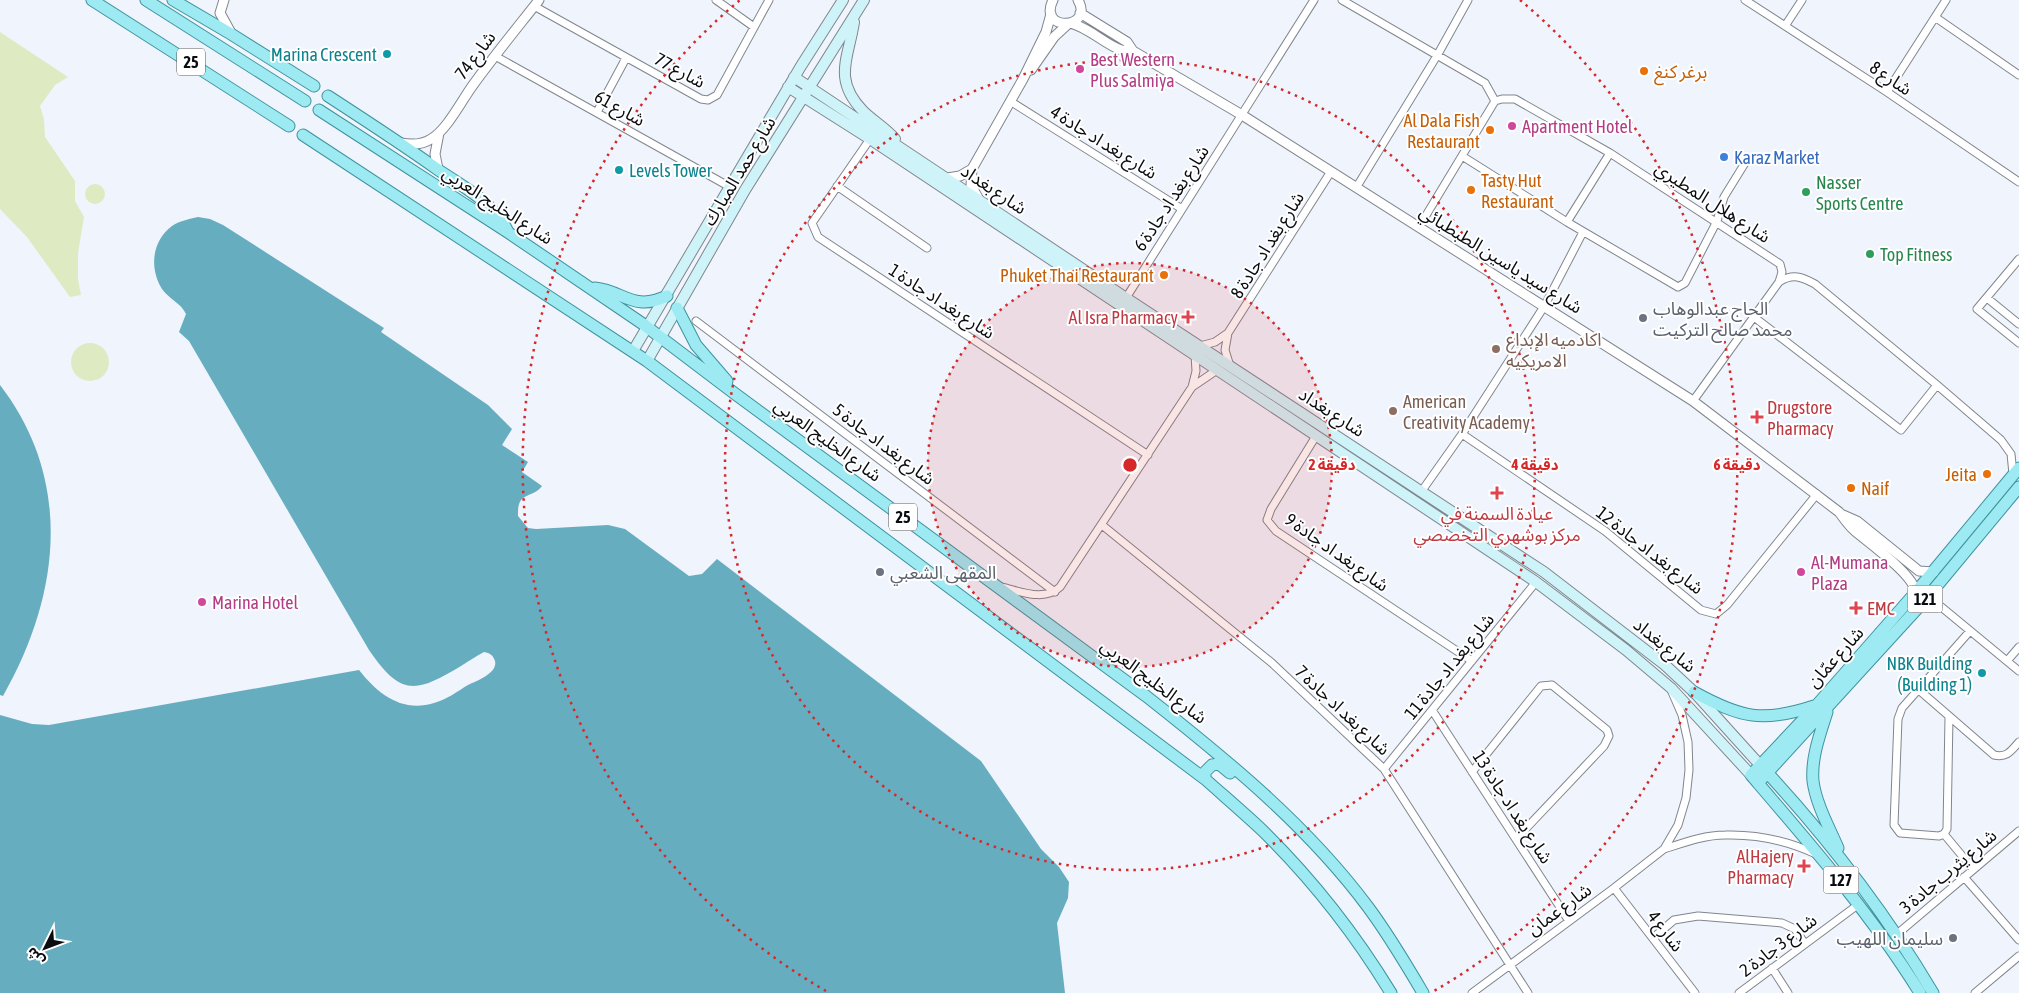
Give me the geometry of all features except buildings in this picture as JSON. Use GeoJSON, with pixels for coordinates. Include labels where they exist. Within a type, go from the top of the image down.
{"type":"FeatureCollection","features":[{"type":"Feature","properties":{"kind":"main road","name":"25"},"geometry":{"type":"LineString","coordinates":[[92,0],[289,126]]}},
{"type":"Feature","properties":{"kind":"main road","name":"25"},"geometry":{"type":"LineString","coordinates":[[146,0],[305,101]]}},
{"type":"Feature","properties":{"kind":"main road"},"geometry":{"type":"LineString","coordinates":[[173,0],[314,86]]}},
{"type":"Feature","properties":{"kind":"main road","name":"شارع حمد المبارك"},"geometry":{"type":"LineString","coordinates":[[633,352],[788,87],[844,0]]}},
{"type":"Feature","properties":{"kind":"main road","name":"شارع حمد المبارك"},"geometry":{"type":"LineString","coordinates":[[647,361],[745,190],[864,0]]}},
{"type":"Feature","properties":{"kind":"main road"},"geometry":{"type":"LineString","coordinates":[[854,16],[845,60],[847,84],[853,98],[862,110],[887,130],[902,148]]}},
{"type":"Feature","properties":{"kind":"main road","name":"شارع بغداد"},"geometry":{"type":"LineString","coordinates":[[794,77],[1126,298],[1197,351],[1216,370],[1536,582],[1626,650],[1670,688],[1755,779],[1822,857],[1859,904],[1920,993]]}},
{"type":"Feature","properties":{"kind":"main road","name":"شارع بغداد"},"geometry":{"type":"LineString","coordinates":[[788,87],[1197,351],[1230,366],[1544,572],[1665,666],[1694,692],[1808,816],[1896,935],[1933,993]]}},
{"type":"Feature","properties":{"kind":"main road"},"geometry":{"type":"LineString","coordinates":[[328,96],[486,202],[502,219],[509,233]]}},
{"type":"Feature","properties":{"kind":"main road","name":"شارع الخليج العربي"},"geometry":{"type":"LineString","coordinates":[[319,110],[509,233],[647,327],[998,586],[1204,741],[1262,793],[1320,850],[1368,907],[1423,993]]}},
{"type":"Feature","properties":{"kind":"main road","name":"25"},"geometry":{"type":"LineString","coordinates":[[303,135],[647,361],[1205,779],[1263,831],[1320,894],[1367,954],[1391,993]]}},
{"type":"Feature","properties":{"kind":"main road"},"geometry":{"type":"LineString","coordinates":[[590,288],[606,290],[635,302],[648,302],[667,296]]}},
{"type":"Feature","properties":{"kind":"main road"},"geometry":{"type":"LineString","coordinates":[[677,308],[696,345],[734,393]]}},
{"type":"Feature","properties":{"kind":"main road","name":"شارع عمّان"},"geometry":{"type":"LineString","coordinates":[[1755,779],[1816,706],[1934,572],[2016,471]]}},
{"type":"Feature","properties":{"kind":"main road","name":"شارع عمّان"},"geometry":{"type":"LineString","coordinates":[[1764,769],[1828,708],[1928,596],[2019,487]]}},
{"type":"Feature","properties":{"kind":"main road"},"geometry":{"type":"LineString","coordinates":[[1694,692],[1727,709],[1752,716],[1783,716],[1816,706]]}},
{"type":"Feature","properties":{"kind":"main road"},"geometry":{"type":"LineString","coordinates":[[1828,708],[1814,757],[1813,782],[1817,800],[1844,863]]}},
{"type":"Feature","properties":{"kind":"main road"},"geometry":{"type":"LineString","coordinates":[[1205,779],[1205,772],[1208,767],[1219,764],[1287,817]]}},
{"type":"Feature","properties":{"kind":"street"},"geometry":{"type":"LineString","coordinates":[[224,0],[220,13],[231,34]]}},
{"type":"Feature","properties":{"kind":"street"},"geometry":{"type":"LineString","coordinates":[[716,0],[754,27]]}},
{"type":"Feature","properties":{"kind":"street","name":"شارع 77"},"geometry":{"type":"LineString","coordinates":[[537,3],[626,58],[701,99],[708,100],[717,95],[769,0]]}},
{"type":"Feature","properties":{"kind":"street"},"geometry":{"type":"LineString","coordinates":[[1042,0],[1051,12]]}},
{"type":"Feature","properties":{"kind":"street"},"geometry":{"type":"LineString","coordinates":[[978,199],[971,185],[972,169],[1023,79],[1046,32],[1053,0]]}},
{"type":"Feature","properties":{"kind":"street","name":"شارع بغد اد جادة 6"},"geometry":{"type":"LineString","coordinates":[[1126,298],[1314,0]]}},
{"type":"Feature","properties":{"kind":"street"},"geometry":{"type":"LineString","coordinates":[[1342,0],[1485,83],[1490,88],[1495,101],[1418,227]]}},
{"type":"Feature","properties":{"kind":"street"},"geometry":{"type":"LineString","coordinates":[[1356,188],[1438,54],[1468,0]]}},
{"type":"Feature","properties":{"kind":"street","name":"شارع 8"},"geometry":{"type":"LineString","coordinates":[[1746,0],[1887,92],[2019,182]]}},
{"type":"Feature","properties":{"kind":"street"},"geometry":{"type":"LineString","coordinates":[[1785,26],[1802,0]]}},
{"type":"Feature","properties":{"kind":"street"},"geometry":{"type":"LineString","coordinates":[[1887,92],[1946,0]]}},
{"type":"Feature","properties":{"kind":"street"},"geometry":{"type":"LineString","coordinates":[[1023,79],[1054,37],[1075,21],[1080,13],[1079,1]]}},
{"type":"Feature","properties":{"kind":"street","name":"شارع 74"},"geometry":{"type":"LineString","coordinates":[[400,143],[422,144],[440,132],[495,56],[537,3]]}},
{"type":"Feature","properties":{"kind":"street","name":"شارع سيد ياسين الطبطبائي"},"geometry":{"type":"LineString","coordinates":[[1051,12],[1056,21],[1087,29],[1121,51],[1133,51]]}},
{"type":"Feature","properties":{"kind":"street","name":"شارع سيد ياسين الطبطبائي"},"geometry":{"type":"LineString","coordinates":[[1080,13],[1124,40],[1133,51],[1242,115],[1330,173],[1545,305],[1694,400],[1839,512],[1852,528],[1906,574],[1915,586],[1916,592]]}},
{"type":"Feature","properties":{"kind":"street"},"geometry":{"type":"LineString","coordinates":[[1935,17],[2019,75]]}},
{"type":"Feature","properties":{"kind":"street","name":"شارع 61"},"geometry":{"type":"LineString","coordinates":[[495,56],[730,187]]}},
{"type":"Feature","properties":{"kind":"street"},"geometry":{"type":"LineString","coordinates":[[597,112],[626,58]]}},
{"type":"Feature","properties":{"kind":"street","name":"شارع هلال المطيري"},"geometry":{"type":"LineString","coordinates":[[1495,101],[1502,98],[1515,99],[1610,153],[1777,261],[1782,267],[1779,282]]}},
{"type":"Feature","properties":{"kind":"street","name":"شارع بغد اد جادة 4"},"geometry":{"type":"LineString","coordinates":[[1010,101],[1182,209]]}},
{"type":"Feature","properties":{"kind":"street","name":"شارع 74"},"geometry":{"type":"LineString","coordinates":[[438,169],[435,154],[440,132]]}},
{"type":"Feature","properties":{"kind":"street","name":"شارع بغد اد جادة 1"},"geometry":{"type":"LineString","coordinates":[[870,139],[812,223],[818,237],[1148,455]]}},
{"type":"Feature","properties":{"kind":"street"},"geometry":{"type":"LineString","coordinates":[[1567,222],[1610,153]]}},
{"type":"Feature","properties":{"kind":"street"},"geometry":{"type":"LineString","coordinates":[[1462,156],[1583,232],[1678,287],[1686,284],[1717,222],[1724,197],[1744,163]]}},
{"type":"Feature","properties":{"kind":"street"},"geometry":{"type":"LineString","coordinates":[[947,178],[960,176],[972,169]]}},
{"type":"Feature","properties":{"kind":"street","name":"شارع بغد اد جادة 8"},"geometry":{"type":"LineString","coordinates":[[1228,333],[1330,173]]}},
{"type":"Feature","properties":{"kind":"street"},"geometry":{"type":"LineString","coordinates":[[837,186],[927,248]]}},
{"type":"Feature","properties":{"kind":"street"},"geometry":{"type":"LineString","coordinates":[[1422,492],[1462,434],[1545,305],[1583,232]]}},
{"type":"Feature","properties":{"kind":"street"},"geometry":{"type":"LineString","coordinates":[[2019,259],[1977,309],[2019,343]]}},
{"type":"Feature","properties":{"kind":"street"},"geometry":{"type":"LineString","coordinates":[[1694,400],[1779,282],[1787,277],[1802,277],[1815,284],[1937,385],[2004,444],[2011,454],[2016,471]]}},
{"type":"Feature","properties":{"kind":"street"},"geometry":{"type":"LineString","coordinates":[[1987,298],[2019,324]]}},
{"type":"Feature","properties":{"kind":"street"},"geometry":{"type":"LineString","coordinates":[[1754,317],[1901,430],[1937,385]]}},
{"type":"Feature","properties":{"kind":"street","name":"شارع بغد اد جادة 5"},"geometry":{"type":"LineString","coordinates":[[696,320],[1055,592]]}},
{"type":"Feature","properties":{"kind":"street"},"geometry":{"type":"LineString","coordinates":[[998,586],[1042,596],[1055,592],[1060,587],[1192,387],[1196,371],[1197,351],[1228,333]]}},
{"type":"Feature","properties":{"kind":"street"},"geometry":{"type":"LineString","coordinates":[[1228,333],[1225,350],[1230,366]]}},
{"type":"Feature","properties":{"kind":"street"},"geometry":{"type":"LineString","coordinates":[[1192,387],[1216,370]]}},
{"type":"Feature","properties":{"kind":"street","name":"شارع بغد اد جادة 12"},"geometry":{"type":"LineString","coordinates":[[1462,434],[1605,531],[1702,610],[1716,614],[1727,605],[1817,494]]}},
{"type":"Feature","properties":{"kind":"street","name":"شارع بغد اد جادة 9"},"geometry":{"type":"LineString","coordinates":[[1316,436],[1271,508],[1267,520],[1276,531],[1472,661]]}},
{"type":"Feature","properties":{"kind":"street","name":"شارع سيد ياسين الطبطبائي"},"geometry":{"type":"LineString","coordinates":[[1839,512],[1857,521],[1920,572],[1934,572]]}},
{"type":"Feature","properties":{"kind":"street","name":"شارع بغد اد جادة 7"},"geometry":{"type":"LineString","coordinates":[[1102,525],[1272,663],[1384,769],[1528,993]]}},
{"type":"Feature","properties":{"kind":"street","name":"شارع بغد اد جادة 11"},"geometry":{"type":"LineString","coordinates":[[1384,769],[1536,582]]}},
{"type":"Feature","properties":{"kind":"street"},"geometry":{"type":"LineString","coordinates":[[1928,596],[2019,671]]}},
{"type":"Feature","properties":{"kind":"street"},"geometry":{"type":"LineString","coordinates":[[1949,717],[1947,829],[1944,834],[1939,836],[1900,833],[1894,825],[1899,713],[1970,631]]}},
{"type":"Feature","properties":{"kind":"street"},"geometry":{"type":"LineString","coordinates":[[2007,661],[2019,647]]}},
{"type":"Feature","properties":{"kind":"street"},"geometry":{"type":"LineString","coordinates":[[1472,772],[1541,686],[1545,684],[1552,685],[1606,730],[1608,736],[1604,746],[1516,838]]}},
{"type":"Feature","properties":{"kind":"street","name":"شارع عمان"},"geometry":{"type":"LineString","coordinates":[[1472,993],[1614,888],[1664,848],[1678,825],[1686,798],[1689,770],[1686,733],[1682,714],[1670,688]]}},
{"type":"Feature","properties":{"kind":"street"},"geometry":{"type":"LineString","coordinates":[[1919,690],[1994,755],[2002,757],[2008,754],[2019,742]]}},
{"type":"Feature","properties":{"kind":"street","name":"شارع بغد اد جادة 13"},"geometry":{"type":"LineString","coordinates":[[1432,710],[1569,921]]}},
{"type":"Feature","properties":{"kind":"street","name":"شارع يثرب جادة 3"},"geometry":{"type":"LineString","coordinates":[[1896,935],[2019,831]]}},
{"type":"Feature","properties":{"kind":"street"},"geometry":{"type":"LineString","coordinates":[[1944,834],[1973,869]]}},
{"type":"Feature","properties":{"kind":"street","name":"شارع عمان"},"geometry":{"type":"LineString","coordinates":[[1664,848],[1724,835],[1782,841],[1822,857]]}},
{"type":"Feature","properties":{"kind":"street"},"geometry":{"type":"LineString","coordinates":[[1964,877],[2019,940]]}},
{"type":"Feature","properties":{"kind":"street","name":"شارع 4"},"geometry":{"type":"LineString","coordinates":[[1614,888],[1694,993]]}},
{"type":"Feature","properties":{"kind":"street","name":"شارع 3 جادة 2"},"geometry":{"type":"LineString","coordinates":[[1739,993],[1859,904]]}},
{"type":"Feature","properties":{"kind":"street"},"geometry":{"type":"LineString","coordinates":[[1653,938],[1674,920],[1698,916],[1782,923],[1795,929],[1805,944]]}},
{"type":"Feature","properties":{"kind":"street"},"geometry":{"type":"LineString","coordinates":[[1975,993],[2019,956]]}},
{"type":"Feature","properties":{"kind":"street"},"geometry":{"type":"LineString","coordinates":[[1772,968],[1788,993]]}},
{"type":"Feature","properties":{"kind":"green space"},"geometry":{"type":"Polygon","coordinates":[[[0,32],[68,77],[55,85],[40,106],[44,119],[45,137],[75,181],[75,201],[84,217],[78,253],[78,279],[81,295],[70,297],[27,237],[0,209],[0,32]]]}},
{"type":"Feature","properties":{"kind":"green space"},"geometry":{"type":"Polygon","coordinates":[[[95,184],[102,187],[105,194],[102,201],[95,204],[88,201],[85,194],[88,187],[95,184]]]}},
{"type":"Feature","properties":{"kind":"green space"},"geometry":{"type":"Polygon","coordinates":[[[90,343],[103,349],[109,362],[103,375],[90,381],[77,375],[71,362],[77,349],[90,343]]]}},
{"type":"Feature","properties":{"kind":"water"},"geometry":{"type":"Polygon","coordinates":[[[198,217],[210,219],[223,225],[384,328],[381,332],[488,405],[512,429],[502,445],[528,462],[522,472],[542,486],[522,499],[518,508],[518,516],[528,528],[608,525],[625,529],[689,576],[702,574],[717,559],[981,761],[1041,849],[1059,867],[1069,882],[1068,898],[1057,923],[1065,993],[0,993],[0,715],[32,724],[49,725],[359,670],[374,687],[392,699],[411,705],[422,705],[447,698],[486,676],[495,665],[492,656],[484,652],[432,681],[410,686],[400,683],[391,676],[369,650],[189,341],[179,332],[186,314],[184,310],[162,289],[158,281],[154,264],[160,239],[175,224],[198,217]]]}},
{"type":"Feature","properties":{"kind":"water"},"geometry":{"type":"Polygon","coordinates":[[[0,385],[24,422],[40,460],[48,499],[51,539],[47,579],[37,619],[22,658],[3,696],[0,695],[0,385]]]}},
{"type":"Feature","properties":{"kind":"place","name":"Marina Crescent"},"geometry":{"type":"Point","coordinates":[387,54]}},
{"type":"Feature","properties":{"kind":"place","name":"Best Western Plus Salmiya"},"geometry":{"type":"Point","coordinates":[1080,69]}},
{"type":"Feature","properties":{"kind":"place","name":"برغر كنغ"},"geometry":{"type":"Point","coordinates":[1644,71]}},
{"type":"Feature","properties":{"kind":"place","name":"Apartment Hotel"},"geometry":{"type":"Point","coordinates":[1512,126]}},
{"type":"Feature","properties":{"kind":"place","name":"Al Dala Fish Restaurant"},"geometry":{"type":"Point","coordinates":[1490,130]}},
{"type":"Feature","properties":{"kind":"place","name":"Karaz Market"},"geometry":{"type":"Point","coordinates":[1724,157]}},
{"type":"Feature","properties":{"kind":"place","name":"Levels Tower"},"geometry":{"type":"Point","coordinates":[619,170]}},
{"type":"Feature","properties":{"kind":"place","name":"Tasty Hut Restaurant"},"geometry":{"type":"Point","coordinates":[1471,190]}},
{"type":"Feature","properties":{"kind":"place","name":"Nasser Sports Centre"},"geometry":{"type":"Point","coordinates":[1806,192]}},
{"type":"Feature","properties":{"kind":"place","name":"Top Fitness"},"geometry":{"type":"Point","coordinates":[1870,254]}},
{"type":"Feature","properties":{"kind":"place","name":"Phuket Thai Restaurant"},"geometry":{"type":"Point","coordinates":[1164,275]}},
{"type":"Feature","properties":{"kind":"place","name":"Al Isra Pharmacy"},"geometry":{"type":"Point","coordinates":[1188,317]}},
{"type":"Feature","properties":{"kind":"place","name":"الحاج عبدالوهاب محمد صالح التركيت"},"geometry":{"type":"Point","coordinates":[1643,318]}},
{"type":"Feature","properties":{"kind":"place","name":"اكادميه الإبداع الامريكيه"},"geometry":{"type":"Point","coordinates":[1496,349]}},
{"type":"Feature","properties":{"kind":"place","name":"American Creativity Academy"},"geometry":{"type":"Point","coordinates":[1393,411]}},
{"type":"Feature","properties":{"kind":"place","name":"Drugstore Pharmacy"},"geometry":{"type":"Point","coordinates":[1757,417]}},
{"type":"Feature","properties":{"kind":"place","name":"Jeita"},"geometry":{"type":"Point","coordinates":[1987,474]}},
{"type":"Feature","properties":{"kind":"place","name":"Naif"},"geometry":{"type":"Point","coordinates":[1851,488]}},
{"type":"Feature","properties":{"kind":"place","name":"عيادة السمنة في مركز بوشهري التخصصي"},"geometry":{"type":"Point","coordinates":[1497,493]}},
{"type":"Feature","properties":{"kind":"place","name":"المقهى الشعبي"},"geometry":{"type":"Point","coordinates":[880,572]}},
{"type":"Feature","properties":{"kind":"place","name":"Al-Mumana Plaza"},"geometry":{"type":"Point","coordinates":[1801,572]}},
{"type":"Feature","properties":{"kind":"place","name":"Marina Hotel"},"geometry":{"type":"Point","coordinates":[202,602]}},
{"type":"Feature","properties":{"kind":"place","name":"EMC"},"geometry":{"type":"Point","coordinates":[1856,608]}},
{"type":"Feature","properties":{"kind":"place","name":"NBK Building (Building 1)"},"geometry":{"type":"Point","coordinates":[1982,673]}},
{"type":"Feature","properties":{"kind":"place","name":"AlHajery Pharmacy"},"geometry":{"type":"Point","coordinates":[1804,866]}},
{"type":"Feature","properties":{"kind":"place","name":"سليمان اللهيب"},"geometry":{"type":"Point","coordinates":[1953,938]}}]}
